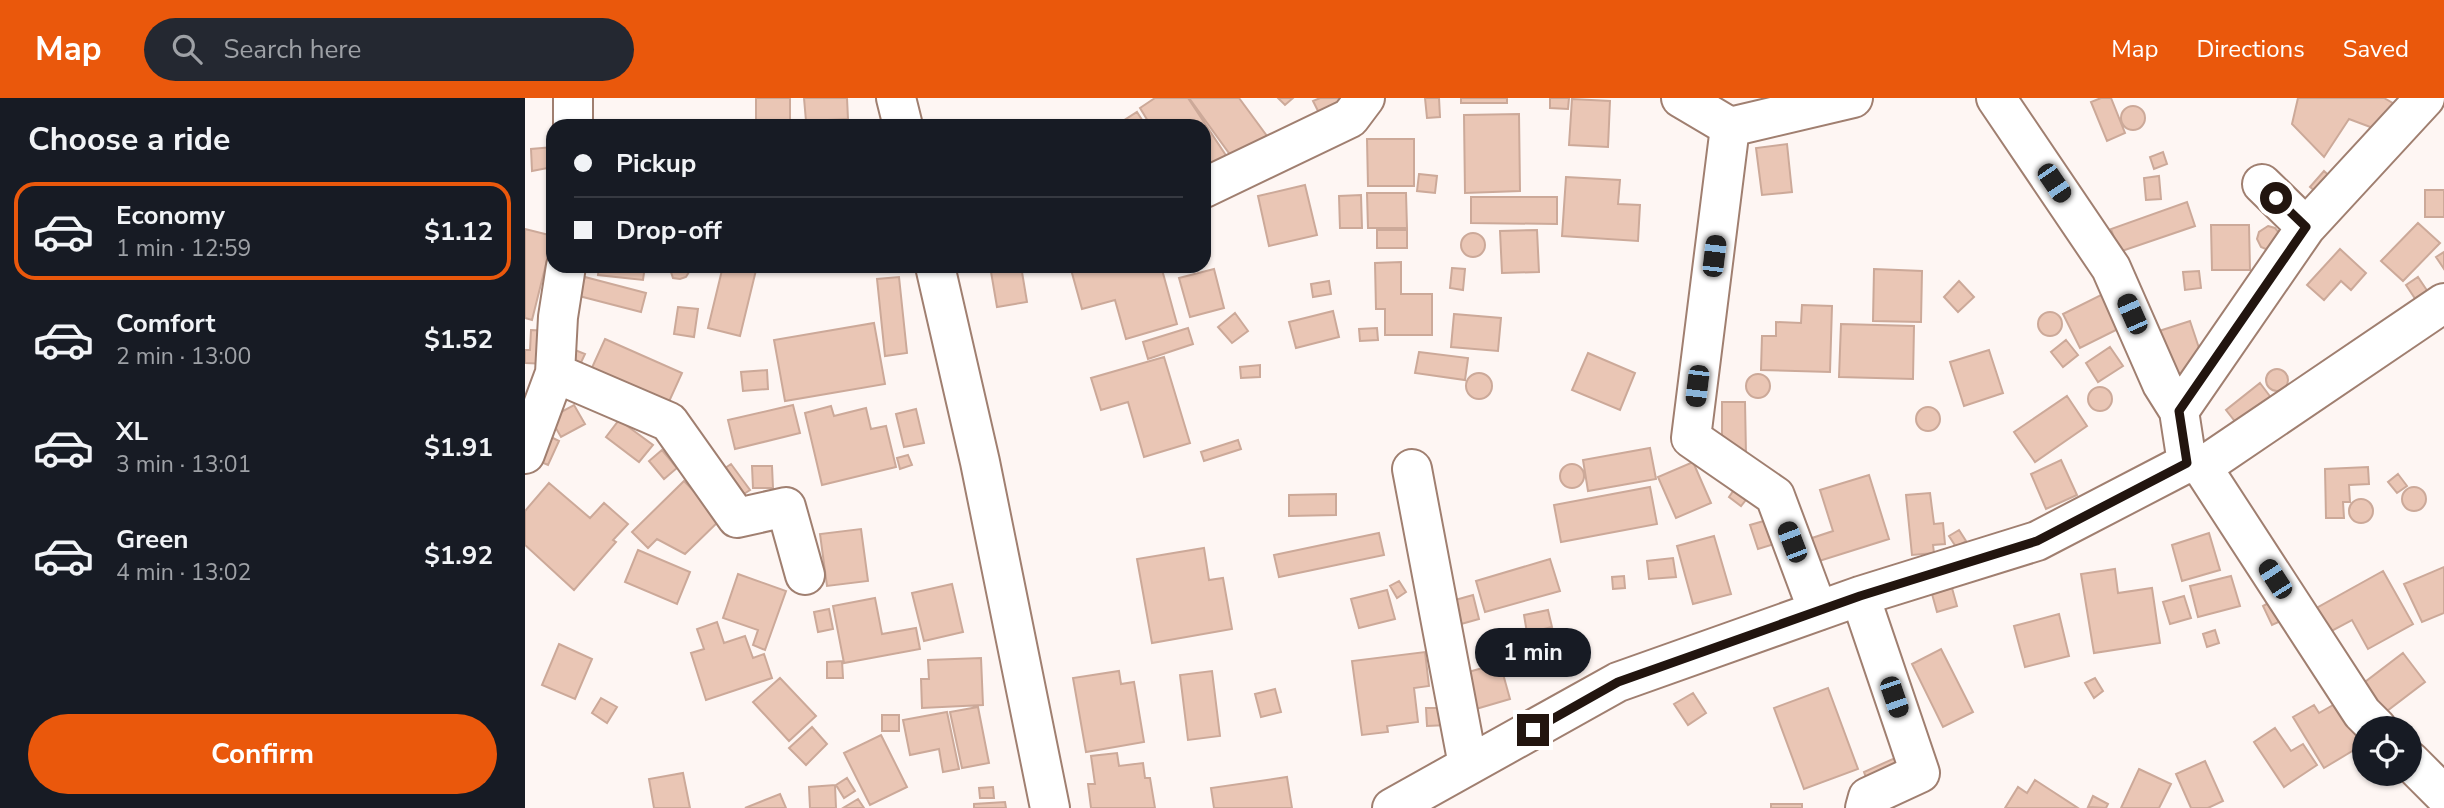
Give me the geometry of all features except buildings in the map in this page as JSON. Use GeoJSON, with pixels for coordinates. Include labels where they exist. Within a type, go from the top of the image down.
{"type":"FeatureCollection","features":[{"type":"Feature","properties":{"kind":"street"},"geometry":{"type":"LineString","coordinates":[[573,98],[573,119]]}},
{"type":"Feature","properties":{"kind":"street"},"geometry":{"type":"LineString","coordinates":[[897,98],[902,119]]}},
{"type":"Feature","properties":{"kind":"street"},"geometry":{"type":"LineString","coordinates":[[1211,185],[1350,118],[1365,98]]}},
{"type":"Feature","properties":{"kind":"street"},"geometry":{"type":"LineString","coordinates":[[1681,98],[1730,127],[1853,98]]}},
{"type":"Feature","properties":{"kind":"street"},"geometry":{"type":"LineString","coordinates":[[1996,98],[2111,268],[2162,384],[2179,411],[2195,465],[2365,716]]}},
{"type":"Feature","properties":{"kind":"street"},"geometry":{"type":"LineString","coordinates":[[2179,411],[2306,227],[2425,98]]}},
{"type":"Feature","properties":{"kind":"street"},"geometry":{"type":"LineString","coordinates":[[1730,127],[1691,438],[1775,496],[1818,611]]}},
{"type":"Feature","properties":{"kind":"street"},"geometry":{"type":"LineString","coordinates":[[2262,184],[2306,227]]}},
{"type":"Feature","properties":{"kind":"street"},"geometry":{"type":"LineString","coordinates":[[525,454],[555,373],[558,317],[565,273]]}},
{"type":"Feature","properties":{"kind":"street"},"geometry":{"type":"LineString","coordinates":[[937,273],[980,462],[1050,808]]}},
{"type":"Feature","properties":{"kind":"street"},"geometry":{"type":"LineString","coordinates":[[1392,808],[1618,682],[1860,596],[2037,541],[2195,465],[2444,303]]}},
{"type":"Feature","properties":{"kind":"street"},"geometry":{"type":"LineString","coordinates":[[555,373],[669,422],[737,518],[786,507],[805,575]]}},
{"type":"Feature","properties":{"kind":"street"},"geometry":{"type":"LineString","coordinates":[[1412,468],[1468,765]]}},
{"type":"Feature","properties":{"kind":"street"},"geometry":{"type":"LineString","coordinates":[[1860,596],[1920,773],[1868,797],[1865,808]]}},
{"type":"Feature","properties":{"kind":"street"},"geometry":{"type":"LineString","coordinates":[[2422,773],[2444,795]]}},
{"type":"Feature","properties":{"kind":"route"},"geometry":{"type":"LineString","coordinates":[[1533,730],[1618,682],[1860,596],[2037,541],[2187,463],[2179,411],[2306,227],[2276,198]]}}]}
